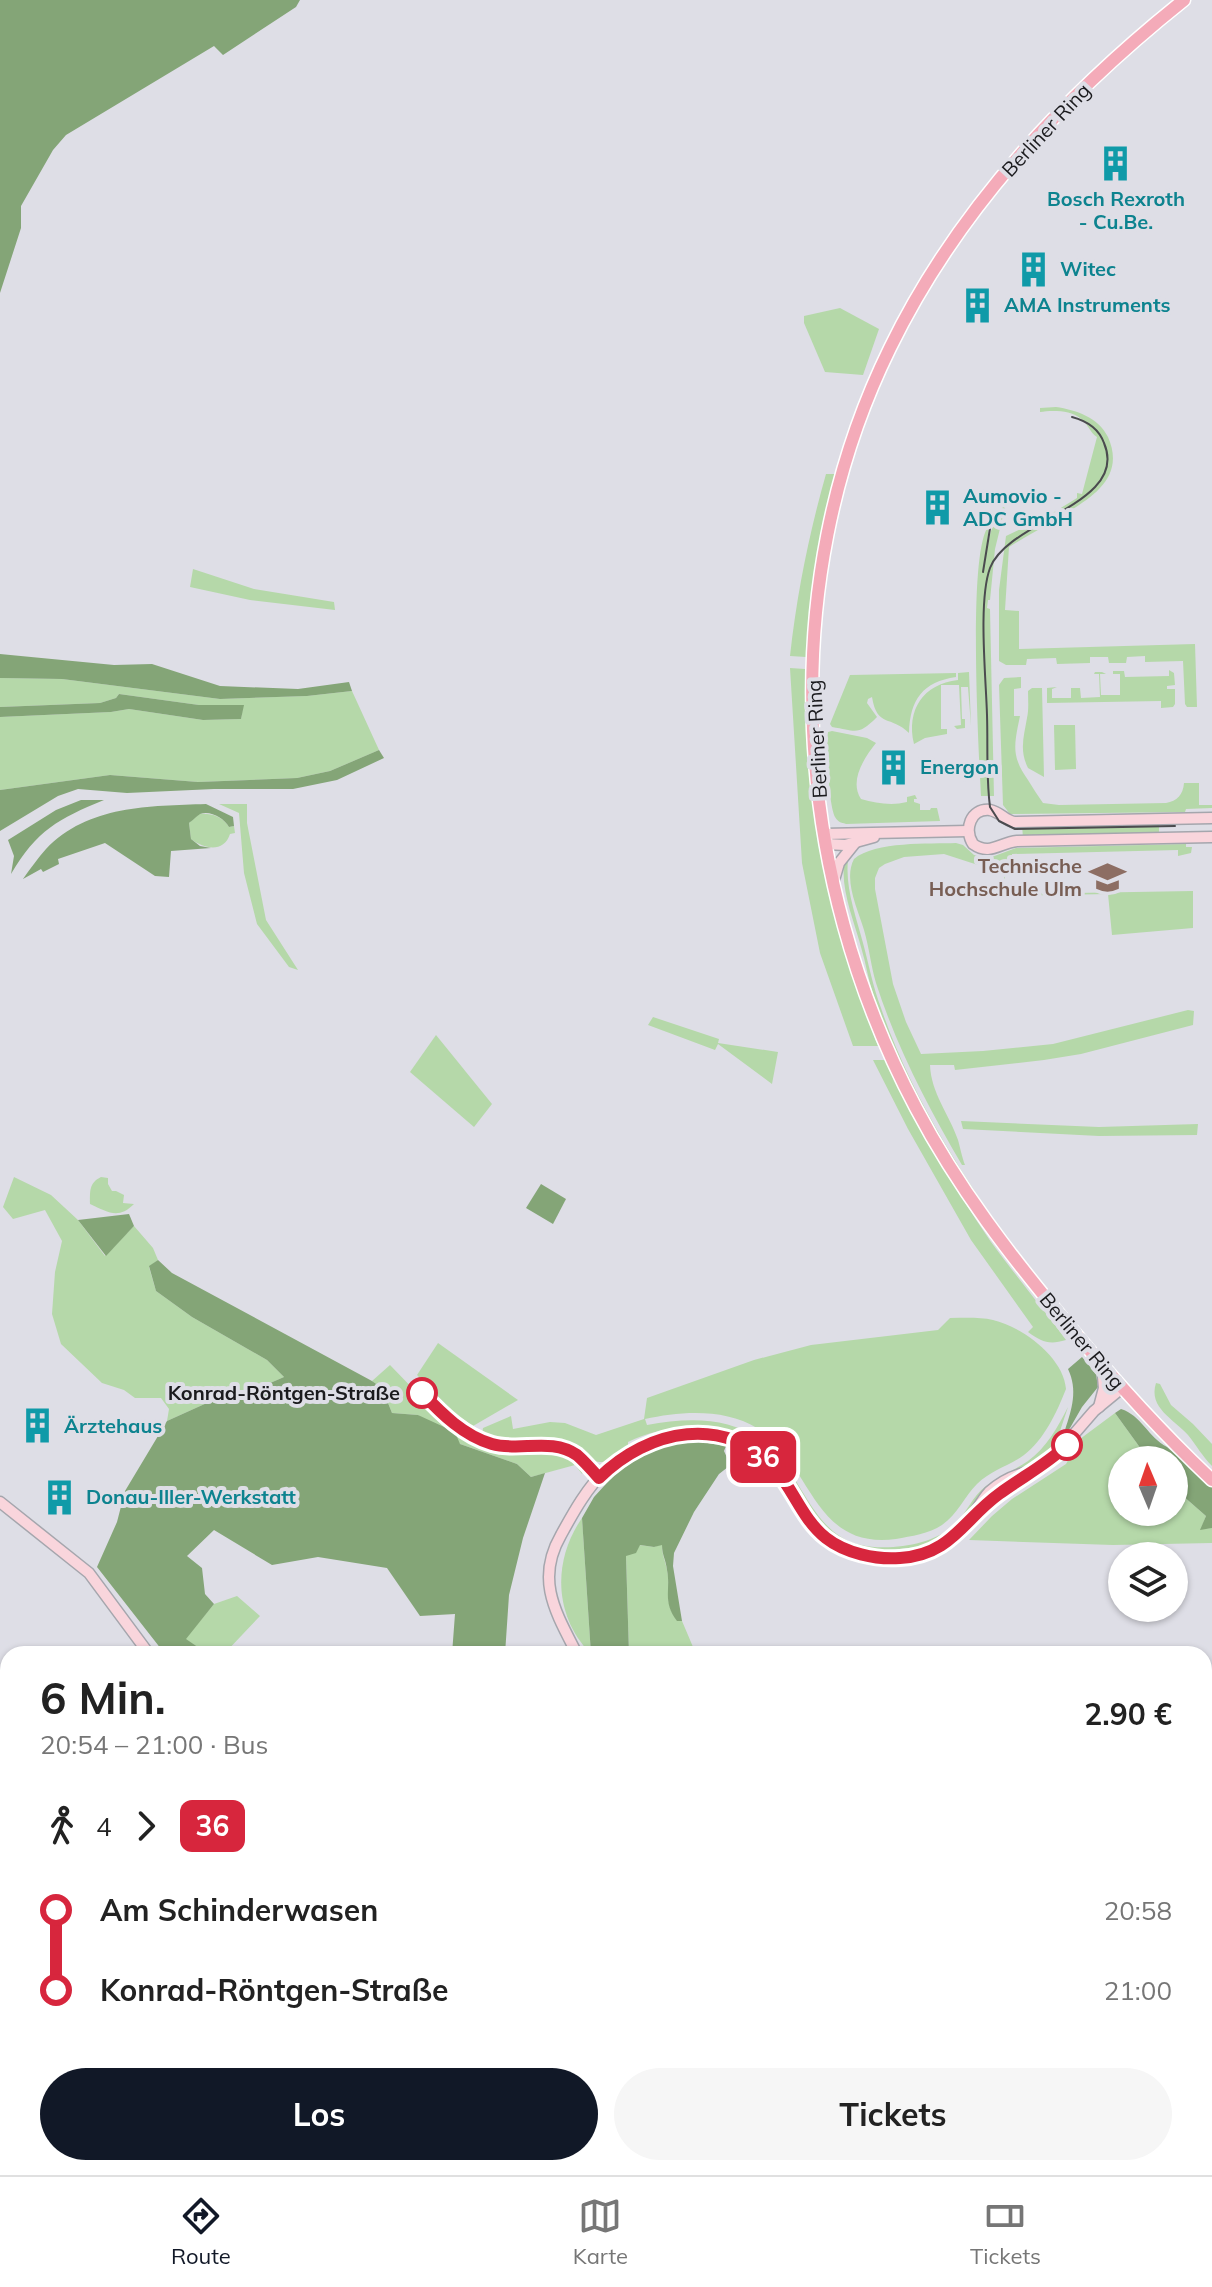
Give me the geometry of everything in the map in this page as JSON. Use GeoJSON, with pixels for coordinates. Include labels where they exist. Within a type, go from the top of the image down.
{"type":"FeatureCollection","features":[{"type":"Feature","properties":{"kind":"main road","name":"Berliner Ring"},"geometry":{"type":"LineString","coordinates":[[1184,0],[1099,75],[1019,156],[980,203],[944,255],[890,348],[859,421],[834,503],[819,583],[812,711],[815,761],[834,885],[865,990],[915,1106],[975,1207],[1010,1254],[1122,1388],[1212,1480]]}},
{"type":"Feature","properties":{"kind":"street"},"geometry":{"type":"LineString","coordinates":[[1212,818],[1012,822],[995,812],[982,811],[971,819],[968,831],[971,841],[981,849],[991,850],[1002,844],[1021,841],[1212,837]]}},
{"type":"Feature","properties":{"kind":"street"},"geometry":{"type":"LineString","coordinates":[[1002,844],[1008,830],[1003,818]]}},
{"type":"Feature","properties":{"kind":"street"},"geometry":{"type":"LineString","coordinates":[[825,839],[968,831]]}},
{"type":"Feature","properties":{"kind":"street"},"geometry":{"type":"LineString","coordinates":[[825,839],[839,846],[884,834]]}},
{"type":"Feature","properties":{"kind":"street"},"geometry":{"type":"LineString","coordinates":[[834,885],[839,863],[857,842]]}},
{"type":"Feature","properties":{"kind":"street"},"geometry":{"type":"LineString","coordinates":[[1099,1407],[1104,1388],[1102,1365]]}},
{"type":"Feature","properties":{"kind":"street"},"geometry":{"type":"LineString","coordinates":[[573,1646],[553,1608],[549,1575],[553,1552],[599,1478],[633,1451],[656,1440],[684,1433],[711,1435],[738,1442],[774,1468],[807,1518],[828,1539],[862,1555],[898,1559],[936,1548],[954,1537],[976,1511],[1061,1451],[1099,1407],[1122,1388]]}},
{"type":"Feature","properties":{"kind":"street"},"geometry":{"type":"LineString","coordinates":[[0,1502],[89,1573],[143,1646]]}},
{"type":"Feature","properties":{"kind":"green space"},"geometry":{"type":"Polygon","coordinates":[[[0,0],[300,0],[296,7],[223,55],[214,46],[66,135],[53,150],[21,206],[21,228],[0,293],[0,0]]]}},
{"type":"Feature","properties":{"kind":"green space"},"geometry":{"type":"Polygon","coordinates":[[[840,308],[879,329],[863,375],[825,372],[804,323],[804,316],[840,308]]]}},
{"type":"Feature","properties":{"kind":"green space"},"geometry":{"type":"Polygon","coordinates":[[[1056,407],[1079,413],[1104,430],[1112,452],[1112,465],[1108,477],[1092,496],[1009,547],[1005,610],[1019,611],[1019,649],[1195,644],[1197,707],[1187,707],[1185,704],[1183,661],[1145,662],[1145,656],[1127,657],[1126,663],[1109,663],[1108,657],[1090,657],[1090,663],[1057,664],[1056,658],[1027,659],[1026,665],[1006,665],[999,661],[999,590],[1006,536],[1023,528],[1025,530],[1077,498],[1077,493],[1082,494],[1097,437],[1072,413],[1040,412],[1040,408],[1056,407]]]}},
{"type":"Feature","properties":{"kind":"green space"},"geometry":{"type":"Polygon","coordinates":[[[826,474],[836,474],[813,586],[806,657],[790,656],[804,564],[826,474]]]}},
{"type":"Feature","properties":{"kind":"green space"},"geometry":{"type":"Polygon","coordinates":[[[1003,507],[987,608],[990,609],[994,796],[981,796],[976,654],[978,572],[982,542],[989,526],[986,552],[991,531],[1003,507]]]}},
{"type":"Feature","properties":{"kind":"green space"},"geometry":{"type":"Polygon","coordinates":[[[193,569],[254,589],[334,602],[335,610],[250,600],[190,587],[193,569]]]}},
{"type":"Feature","properties":{"kind":"green space"},"geometry":{"type":"Polygon","coordinates":[[[0,654],[114,665],[152,664],[220,686],[298,689],[349,682],[352,691],[220,699],[62,679],[0,678],[0,654]]]}},
{"type":"Feature","properties":{"kind":"green space"},"geometry":{"type":"Polygon","coordinates":[[[790,668],[805,669],[808,764],[821,858],[845,953],[878,1046],[853,1046],[820,953],[802,863],[790,668]]]}},
{"type":"Feature","properties":{"kind":"green space"},"geometry":{"type":"Polygon","coordinates":[[[1169,670],[1174,673],[1175,685],[1167,686],[1167,689],[1175,689],[1173,707],[1161,708],[1161,701],[1047,703],[1047,688],[1057,687],[1052,689],[1052,698],[1071,698],[1071,688],[1080,688],[1081,698],[1100,697],[1099,674],[1095,672],[1106,674],[1100,674],[1101,695],[1120,695],[1120,674],[1113,674],[1113,671],[1124,671],[1125,677],[1169,676],[1169,670]]]}},
{"type":"Feature","properties":{"kind":"green space"},"geometry":{"type":"Polygon","coordinates":[[[969,672],[971,726],[968,687],[961,687],[965,728],[957,729],[954,726],[961,725],[959,685],[941,685],[941,729],[947,729],[947,734],[925,738],[914,744],[913,720],[920,701],[935,687],[946,683],[958,680],[958,673],[969,672]]]}},
{"type":"Feature","properties":{"kind":"green space"},"geometry":{"type":"Polygon","coordinates":[[[956,673],[956,677],[935,683],[920,694],[912,711],[909,733],[881,717],[872,697],[867,703],[877,717],[861,730],[852,731],[830,724],[850,675],[956,673]]]}},
{"type":"Feature","properties":{"kind":"green space"},"geometry":{"type":"Polygon","coordinates":[[[1021,677],[1021,688],[1014,689],[1014,716],[1020,716],[1016,757],[1043,803],[1166,803],[1179,797],[1184,783],[1199,783],[1199,805],[1212,805],[1212,808],[1186,809],[1185,812],[1010,814],[1003,805],[999,685],[1004,678],[1021,677]]]}},
{"type":"Feature","properties":{"kind":"green space"},"geometry":{"type":"Polygon","coordinates":[[[0,678],[62,679],[220,699],[352,691],[379,750],[330,771],[297,778],[198,782],[110,775],[0,790],[0,717],[129,709],[203,720],[241,719],[243,706],[199,705],[119,694],[100,703],[0,707],[0,678]]]}},
{"type":"Feature","properties":{"kind":"green space"},"geometry":{"type":"Polygon","coordinates":[[[1042,688],[1044,777],[1028,768],[1024,755],[1028,691],[1042,688]]]}},
{"type":"Feature","properties":{"kind":"green space"},"geometry":{"type":"Polygon","coordinates":[[[119,694],[199,705],[244,705],[241,719],[203,720],[129,709],[0,717],[0,707],[100,703],[119,694]]]}},
{"type":"Feature","properties":{"kind":"green space"},"geometry":{"type":"Polygon","coordinates":[[[1054,725],[1075,725],[1076,769],[1055,770],[1054,725]]]}},
{"type":"Feature","properties":{"kind":"green space"},"geometry":{"type":"Polygon","coordinates":[[[828,732],[867,738],[876,743],[857,777],[861,799],[895,804],[907,802],[907,797],[915,795],[917,799],[914,802],[920,804],[920,810],[937,808],[940,821],[846,824],[839,821],[833,811],[828,774],[827,738],[828,732]]]}},
{"type":"Feature","properties":{"kind":"green space"},"geometry":{"type":"Polygon","coordinates":[[[379,750],[384,758],[337,780],[293,789],[127,793],[78,789],[58,796],[0,831],[0,790],[110,775],[198,782],[297,778],[330,771],[379,750]]]}},
{"type":"Feature","properties":{"kind":"green space"},"geometry":{"type":"Polygon","coordinates":[[[81,800],[104,800],[50,828],[30,847],[11,874],[14,856],[8,840],[56,810],[81,800]]]}},
{"type":"Feature","properties":{"kind":"green space"},"geometry":{"type":"Polygon","coordinates":[[[206,804],[233,817],[234,826],[229,827],[212,814],[199,815],[189,823],[191,839],[200,846],[211,848],[171,851],[169,877],[155,876],[105,843],[58,859],[59,864],[23,879],[46,849],[63,835],[100,816],[142,808],[206,804]]]}},
{"type":"Feature","properties":{"kind":"green space"},"geometry":{"type":"Polygon","coordinates":[[[219,804],[247,804],[247,823],[266,920],[298,970],[289,967],[257,924],[244,873],[239,813],[219,804]]]}},
{"type":"Feature","properties":{"kind":"green space"},"geometry":{"type":"Polygon","coordinates":[[[199,814],[220,818],[229,827],[234,826],[235,833],[230,834],[218,847],[207,847],[196,842],[191,839],[189,823],[199,814]]]}},
{"type":"Feature","properties":{"kind":"green space"},"geometry":{"type":"Polygon","coordinates":[[[1022,824],[1155,824],[1159,825],[1159,832],[1023,839],[1022,824]]]}},
{"type":"Feature","properties":{"kind":"green space"},"geometry":{"type":"Polygon","coordinates":[[[956,843],[974,855],[989,858],[1016,848],[1186,844],[1186,847],[1192,847],[1191,853],[1178,856],[1178,850],[1012,854],[1012,861],[1005,862],[1005,887],[1012,888],[1012,894],[1193,891],[1193,928],[1112,935],[1108,894],[1005,896],[1004,866],[978,865],[944,854],[904,857],[879,868],[875,889],[893,984],[921,1054],[1053,1044],[1194,1011],[1193,1025],[1081,1054],[955,1070],[954,1065],[930,1065],[934,1085],[958,1140],[965,1165],[962,1165],[937,1121],[894,1031],[876,983],[850,876],[854,859],[875,849],[956,843]]]}},
{"type":"Feature","properties":{"kind":"green space"},"geometry":{"type":"Polygon","coordinates":[[[848,860],[852,902],[876,992],[894,1043],[944,1141],[1025,1264],[957,1170],[901,1065],[873,994],[849,906],[844,885],[844,864],[848,860]]]}},
{"type":"Feature","properties":{"kind":"green space"},"geometry":{"type":"Polygon","coordinates":[[[653,1017],[719,1039],[718,1043],[778,1052],[772,1084],[718,1044],[715,1050],[648,1025],[653,1017]]]}},
{"type":"Feature","properties":{"kind":"green space"},"geometry":{"type":"Polygon","coordinates":[[[436,1035],[492,1104],[474,1127],[410,1072],[436,1035]]]}},
{"type":"Feature","properties":{"kind":"green space"},"geometry":{"type":"Polygon","coordinates":[[[873,1060],[885,1060],[935,1153],[976,1220],[1066,1340],[1046,1342],[1028,1332],[1033,1327],[971,1240],[873,1060]]]}},
{"type":"Feature","properties":{"kind":"green space"},"geometry":{"type":"Polygon","coordinates":[[[961,1121],[1099,1127],[1198,1124],[1197,1135],[1099,1136],[963,1129],[961,1121]]]}},
{"type":"Feature","properties":{"kind":"green space"},"geometry":{"type":"Polygon","coordinates":[[[14,1177],[51,1195],[78,1220],[105,1256],[134,1226],[153,1248],[158,1260],[149,1267],[156,1291],[192,1317],[267,1360],[284,1377],[245,1394],[229,1393],[167,1421],[169,1409],[161,1398],[135,1398],[124,1390],[102,1383],[61,1344],[52,1314],[55,1272],[62,1241],[45,1210],[13,1219],[3,1207],[14,1177]]]}},
{"type":"Feature","properties":{"kind":"green space"},"geometry":{"type":"Polygon","coordinates":[[[101,1177],[108,1178],[112,1191],[124,1195],[123,1203],[134,1204],[118,1213],[90,1204],[92,1185],[101,1177]]]}},
{"type":"Feature","properties":{"kind":"green space"},"geometry":{"type":"Polygon","coordinates":[[[541,1184],[566,1199],[553,1224],[526,1208],[541,1184]]]}},
{"type":"Feature","properties":{"kind":"green space"},"geometry":{"type":"Polygon","coordinates":[[[129,1214],[134,1226],[106,1256],[78,1220],[129,1214]]]}},
{"type":"Feature","properties":{"kind":"green space"},"geometry":{"type":"Polygon","coordinates":[[[158,1260],[172,1273],[372,1381],[382,1388],[392,1413],[418,1415],[455,1432],[460,1444],[517,1464],[531,1477],[545,1473],[523,1538],[509,1595],[506,1646],[453,1646],[455,1614],[420,1616],[387,1568],[318,1557],[272,1565],[214,1530],[187,1556],[202,1568],[205,1594],[214,1604],[186,1639],[196,1646],[159,1646],[97,1567],[117,1522],[125,1491],[167,1421],[229,1393],[245,1394],[284,1377],[267,1360],[192,1317],[156,1291],[149,1266],[158,1260]]]}},
{"type":"Feature","properties":{"kind":"green space"},"geometry":{"type":"Polygon","coordinates":[[[950,1318],[988,1319],[1017,1329],[1050,1355],[1064,1377],[1066,1389],[1049,1425],[1031,1449],[982,1479],[942,1525],[920,1534],[896,1539],[868,1539],[847,1531],[830,1518],[816,1501],[776,1444],[757,1428],[731,1417],[687,1413],[645,1419],[647,1425],[691,1420],[720,1423],[748,1432],[761,1440],[746,1434],[708,1429],[666,1430],[628,1442],[628,1449],[611,1460],[600,1462],[556,1440],[503,1440],[482,1434],[483,1428],[511,1416],[513,1429],[550,1422],[565,1423],[596,1435],[644,1419],[647,1398],[754,1360],[811,1345],[938,1330],[950,1318]]]}},
{"type":"Feature","properties":{"kind":"green space"},"geometry":{"type":"Polygon","coordinates":[[[438,1343],[518,1400],[473,1426],[455,1414],[417,1375],[438,1343]]]}},
{"type":"Feature","properties":{"kind":"green space"},"geometry":{"type":"Polygon","coordinates":[[[1082,1357],[1096,1374],[1098,1387],[1066,1435],[1073,1392],[1068,1369],[1082,1357]]]}},
{"type":"Feature","properties":{"kind":"green space"},"geometry":{"type":"Polygon","coordinates":[[[390,1365],[455,1432],[472,1443],[501,1450],[559,1450],[572,1456],[585,1468],[582,1474],[575,1465],[531,1477],[517,1464],[460,1444],[418,1415],[392,1413],[382,1388],[372,1381],[390,1365]]]}},
{"type":"Feature","properties":{"kind":"green space"},"geometry":{"type":"Polygon","coordinates":[[[1156,1383],[1160,1384],[1171,1405],[1212,1444],[1212,1466],[1188,1435],[1159,1406],[1156,1383]]]}},
{"type":"Feature","properties":{"kind":"green space"},"geometry":{"type":"Polygon","coordinates":[[[1068,1407],[1060,1431],[1063,1440],[1047,1457],[1023,1470],[944,1537],[917,1547],[882,1551],[849,1546],[829,1534],[818,1524],[785,1472],[756,1447],[763,1444],[775,1454],[819,1516],[841,1537],[866,1546],[897,1547],[927,1540],[951,1528],[981,1490],[1040,1450],[1068,1407]]]}},
{"type":"Feature","properties":{"kind":"green space"},"geometry":{"type":"Polygon","coordinates":[[[1121,1409],[1128,1412],[1166,1446],[1139,1446],[1115,1413],[1121,1409]]]}},
{"type":"Feature","properties":{"kind":"green space"},"geometry":{"type":"Polygon","coordinates":[[[1115,1413],[1139,1446],[1108,1446],[1108,1526],[1188,1526],[1188,1500],[1206,1516],[1201,1529],[1212,1528],[1212,1543],[1108,1542],[1108,1545],[969,1540],[1012,1499],[1066,1464],[1080,1439],[1115,1413]]]}},
{"type":"Feature","properties":{"kind":"green space"},"geometry":{"type":"Polygon","coordinates":[[[689,1440],[726,1446],[724,1451],[729,1462],[694,1512],[674,1553],[673,1566],[682,1621],[677,1621],[670,1608],[662,1545],[640,1545],[636,1553],[626,1556],[629,1646],[590,1646],[582,1518],[594,1497],[616,1473],[666,1444],[689,1440]]]}},
{"type":"Feature","properties":{"kind":"green space"},"geometry":{"type":"Polygon","coordinates":[[[1188,1466],[1212,1487],[1212,1528],[1200,1530],[1206,1516],[1188,1500],[1188,1466]]]}},
{"type":"Feature","properties":{"kind":"green space"},"geometry":{"type":"Polygon","coordinates":[[[582,1518],[590,1646],[585,1646],[570,1623],[561,1588],[562,1570],[572,1535],[582,1518]]]}},
{"type":"Feature","properties":{"kind":"green space"},"geometry":{"type":"Polygon","coordinates":[[[662,1544],[670,1608],[677,1620],[682,1621],[693,1646],[629,1646],[626,1555],[639,1545],[654,1547],[662,1544]]]}},
{"type":"Feature","properties":{"kind":"green space"},"geometry":{"type":"Polygon","coordinates":[[[237,1596],[260,1616],[232,1646],[196,1646],[185,1639],[214,1604],[237,1596]]]}},
{"type":"Feature","properties":{"kind":"tram line"},"geometry":{"type":"LineString","coordinates":[[1072,417],[1092,426],[1104,443],[1107,464],[1100,482],[1084,497],[1001,551],[990,568],[986,582],[984,640],[990,807],[999,821],[1015,829],[1175,826]]}},
{"type":"Feature","properties":{"kind":"tram line"},"geometry":{"type":"LineString","coordinates":[[983,572],[992,516]]}},
{"type":"Feature","properties":{"kind":"bus line","name":"36"},"geometry":{"type":"LineString","coordinates":[[422,1393],[461,1429],[483,1442],[502,1447],[561,1447],[576,1455],[599,1478],[633,1451],[656,1440],[684,1433],[725,1437],[764,1458],[784,1480],[807,1518],[828,1539],[850,1552],[898,1559],[944,1544],[962,1530],[976,1511],[1067,1445]]}},
{"type":"Feature","properties":{"kind":"place","name":"Bosch Rexroth - Cu.Be."},"geometry":{"type":"Point","coordinates":[1116,164]}},
{"type":"Feature","properties":{"kind":"place","name":"Witec"},"geometry":{"type":"Point","coordinates":[1034,269]}},
{"type":"Feature","properties":{"kind":"place","name":"AMA Instruments"},"geometry":{"type":"Point","coordinates":[978,305]}},
{"type":"Feature","properties":{"kind":"place","name":"Aumovio - ADC GmbH"},"geometry":{"type":"Point","coordinates":[937,507]}},
{"type":"Feature","properties":{"kind":"place","name":"Energon"},"geometry":{"type":"Point","coordinates":[894,767]}},
{"type":"Feature","properties":{"kind":"place","name":"Technische Hochschule Ulm"},"geometry":{"type":"Point","coordinates":[1108,878]}},
{"type":"Feature","properties":{"kind":"place","name":"Konrad-Röntgen-Straße"},"geometry":{"type":"Point","coordinates":[422,1393]}},
{"type":"Feature","properties":{"kind":"place","name":"Ärztehaus"},"geometry":{"type":"Point","coordinates":[38,1426]}},
{"type":"Feature","properties":{"kind":"place","name":"Donau-Iller-Werkstatt"},"geometry":{"type":"Point","coordinates":[60,1497]}}]}
